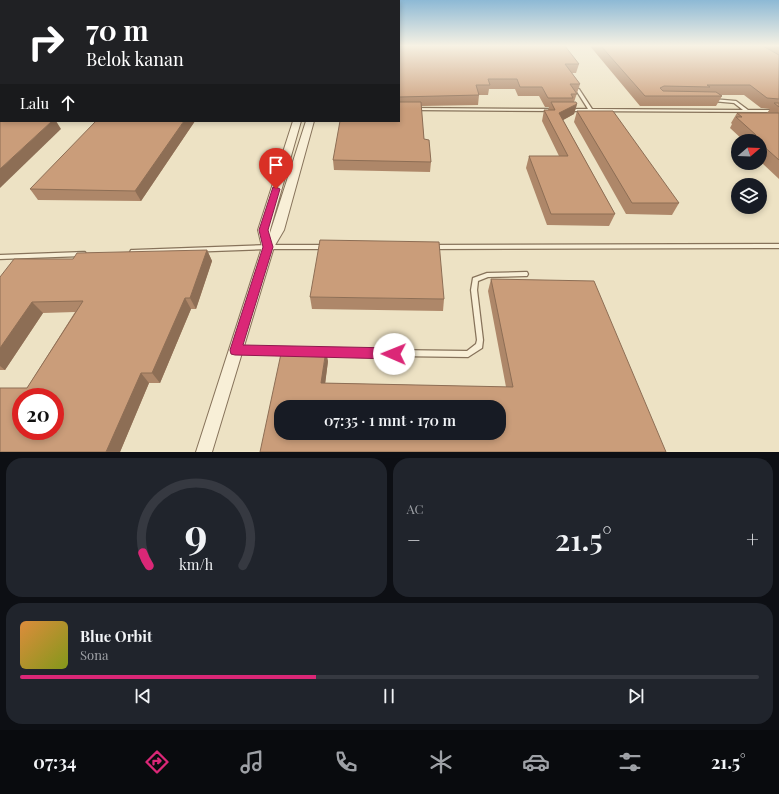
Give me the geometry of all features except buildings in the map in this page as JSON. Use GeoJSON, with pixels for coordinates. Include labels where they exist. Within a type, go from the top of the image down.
{"type":"FeatureCollection","features":[{"type":"Feature","properties":{"kind":"street"},"geometry":{"type":"LineString","coordinates":[[268,247],[264,230],[297,122]]}},
{"type":"Feature","properties":{"kind":"street"},"geometry":{"type":"LineString","coordinates":[[204,452],[268,247],[278,230],[310,122]]}},
{"type":"Feature","properties":{"kind":"lane"},"geometry":{"type":"LineString","coordinates":[[578,90],[591,110]]}},
{"type":"Feature","properties":{"kind":"lane"},"geometry":{"type":"LineString","coordinates":[[707,100],[731,100],[738,103],[748,111]]}},
{"type":"Feature","properties":{"kind":"lane"},"geometry":{"type":"LineString","coordinates":[[407,109],[779,111]]}},
{"type":"Feature","properties":{"kind":"lane"},"geometry":{"type":"LineString","coordinates":[[429,247],[779,246]]}},
{"type":"Feature","properties":{"kind":"lane"},"geometry":{"type":"LineString","coordinates":[[126,252],[268,247],[330,247]]}},
{"type":"Feature","properties":{"kind":"lane"},"geometry":{"type":"LineString","coordinates":[[0,257],[86,254]]}},
{"type":"Feature","properties":{"kind":"lane"},"geometry":{"type":"LineString","coordinates":[[315,352],[468,354],[479,346],[480,340],[474,290],[475,280],[487,275],[525,274]]}},
{"type":"Feature","properties":{"kind":"lane"},"geometry":{"type":"LineString","coordinates":[[235,350],[299,352]]}},
{"type":"Feature","properties":{"kind":"route"},"geometry":{"type":"LineString","coordinates":[[276,189],[264,230],[268,247],[235,350],[394,354]]}}]}
